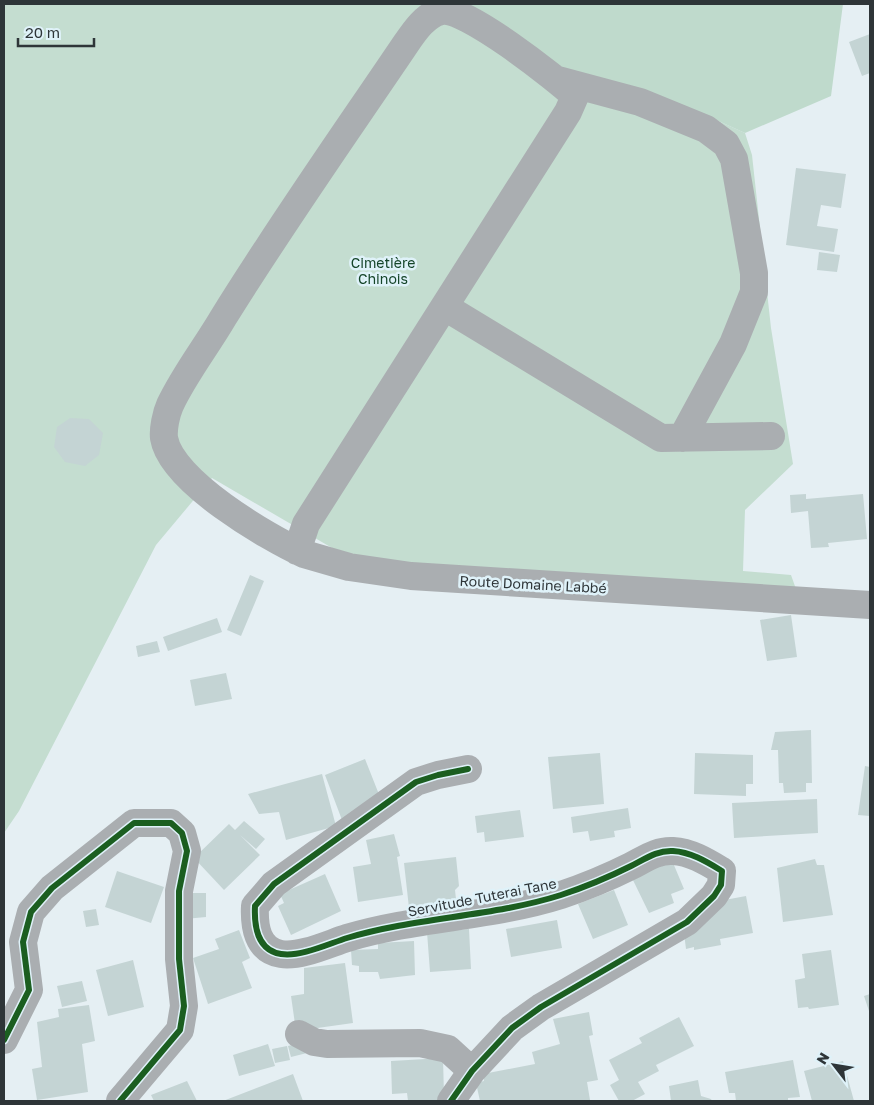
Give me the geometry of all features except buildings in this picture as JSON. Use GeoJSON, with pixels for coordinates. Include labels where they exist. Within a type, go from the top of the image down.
{"type":"FeatureCollection","features":[{"type":"Feature","properties":{"kind":"street","name":"Route Domaine Labbé"},"geometry":{"type":"LineString","coordinates":[[558,80],[471,19],[450,10],[440,11],[421,24],[290,212],[170,406],[164,439],[172,455],[188,476],[213,499],[297,551],[349,567],[411,576],[870,605]]}},
{"type":"Feature","properties":{"kind":"street"},"geometry":{"type":"LineString","coordinates":[[297,551],[306,524],[568,112],[575,96],[558,80]]}},
{"type":"Feature","properties":{"kind":"street"},"geometry":{"type":"LineString","coordinates":[[558,80],[640,102],[706,129],[726,144],[734,159],[752,264],[754,292],[733,344],[682,438]]}},
{"type":"Feature","properties":{"kind":"street"},"geometry":{"type":"LineString","coordinates":[[445,307],[661,438],[771,436]]}},
{"type":"Feature","properties":{"kind":"street","name":"Servitude Tuterai Tane"},"geometry":{"type":"LineString","coordinates":[[451,1101],[472,1071],[512,1028],[541,1007],[687,922],[714,896],[721,885],[722,871],[702,858],[674,851],[656,853],[591,884],[523,905],[358,935],[300,952],[281,954],[267,949],[258,936],[255,906],[274,884],[416,782],[438,774],[468,769]]}},
{"type":"Feature","properties":{"kind":"street"},"geometry":{"type":"LineString","coordinates":[[4,1040],[29,990],[23,942],[31,912],[52,888],[134,823],[171,823],[182,833],[187,852],[179,891],[179,959],[184,1006],[180,1030],[120,1101]]}},
{"type":"Feature","properties":{"kind":"street"},"geometry":{"type":"LineString","coordinates":[[299,1034],[314,1042],[327,1044],[411,1042],[448,1049],[472,1071]]}},
{"type":"Feature","properties":{"kind":"green space","name":"Cimetière Chinois"},"geometry":{"type":"Polygon","coordinates":[[[4,4],[459,4],[745,133],[752,155],[771,328],[793,464],[745,510],[743,571],[791,575],[796,589],[351,559],[212,478],[156,545],[19,811],[4,833],[4,4]]]}},
{"type":"Feature","properties":{"kind":"green space"},"geometry":{"type":"Polygon","coordinates":[[[459,4],[843,4],[831,96],[745,133],[714,119],[562,70],[459,4]]]}},
{"type":"Feature","properties":{"kind":"cycle path"},"geometry":{"type":"LineString","coordinates":[[451,1101],[472,1071],[512,1028],[541,1007],[687,922],[714,896],[721,885],[722,871],[692,855],[667,851],[651,856],[588,885],[535,902],[373,931],[297,954],[281,954],[267,948],[256,929],[255,906],[274,884],[416,782],[468,769]]}},
{"type":"Feature","properties":{"kind":"cycle path"},"geometry":{"type":"LineString","coordinates":[[4,1040],[29,990],[23,942],[31,912],[52,888],[134,823],[171,823],[182,833],[187,851],[179,891],[179,959],[184,1006],[180,1030],[120,1101]]}}]}
